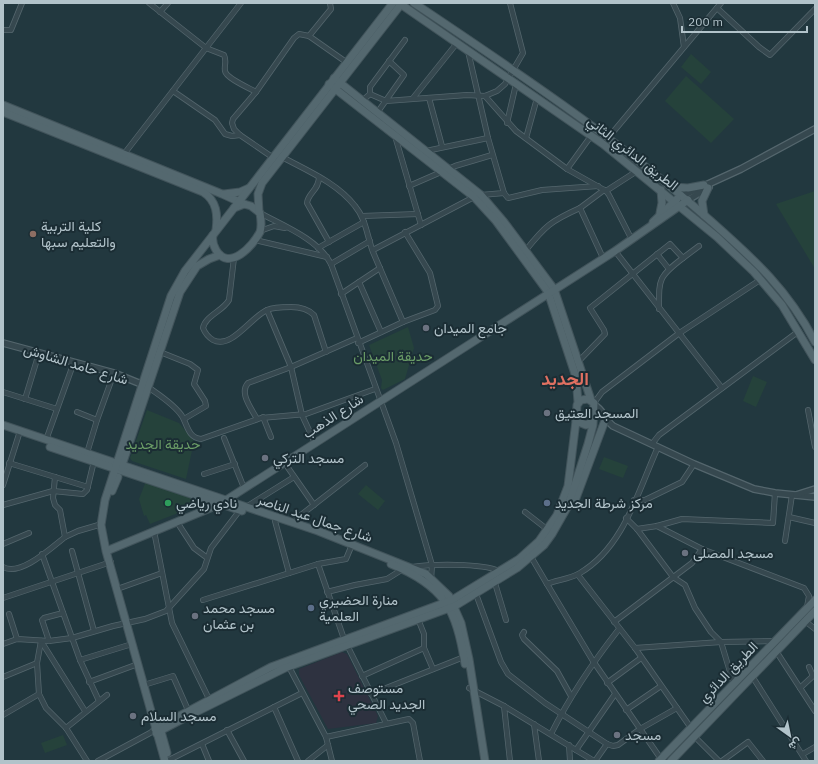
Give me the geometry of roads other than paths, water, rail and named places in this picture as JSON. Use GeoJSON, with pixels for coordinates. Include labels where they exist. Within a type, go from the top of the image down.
{"type":"FeatureCollection","features":[{"type":"Feature","properties":{"kind":"main road"},"geometry":{"type":"LineString","coordinates":[[335,83],[346,62],[393,3]]}},
{"type":"Feature","properties":{"kind":"main road","name":"الطريق الدائري الثاني"},"geometry":{"type":"LineString","coordinates":[[414,3],[514,70],[609,137],[685,198],[744,249],[776,282],[799,313],[815,342]]}},
{"type":"Feature","properties":{"kind":"main road"},"geometry":{"type":"LineString","coordinates":[[145,386],[160,352],[177,300],[185,283],[197,266],[220,255],[234,258],[242,254],[255,240],[260,231],[259,189],[278,159],[335,83],[401,4]]}},
{"type":"Feature","properties":{"kind":"main road","name":"الطريق الدائري الثاني"},"geometry":{"type":"LineString","coordinates":[[401,4],[603,144],[661,190],[740,257],[782,305],[799,331],[815,360]]}},
{"type":"Feature","properties":{"kind":"main road"},"geometry":{"type":"LineString","coordinates":[[335,83],[362,101],[426,151],[446,171]]}},
{"type":"Feature","properties":{"kind":"main road"},"geometry":{"type":"LineString","coordinates":[[335,83],[395,135],[478,196],[526,250],[551,290],[593,403],[593,421],[588,444],[568,506]]}},
{"type":"Feature","properties":{"kind":"main road"},"geometry":{"type":"LineString","coordinates":[[3,105],[251,206],[259,212]]}},
{"type":"Feature","properties":{"kind":"main road"},"geometry":{"type":"LineString","coordinates":[[3,112],[203,192],[212,201],[217,213],[214,246],[220,255]]}},
{"type":"Feature","properties":{"kind":"main road"},"geometry":{"type":"LineString","coordinates":[[156,730],[147,684],[127,623],[110,562],[102,524],[103,506],[119,466],[175,288],[189,265],[234,208],[242,203],[249,188],[278,159]]}},
{"type":"Feature","properties":{"kind":"main road"},"geometry":{"type":"LineString","coordinates":[[671,187],[681,189],[706,187],[702,201],[704,216]]}},
{"type":"Feature","properties":{"kind":"main road"},"geometry":{"type":"LineString","coordinates":[[222,194],[240,192],[249,188]]}},
{"type":"Feature","properties":{"kind":"main road"},"geometry":{"type":"LineString","coordinates":[[661,190],[662,215],[678,213],[691,216]]}},
{"type":"Feature","properties":{"kind":"main road"},"geometry":{"type":"LineString","coordinates":[[478,196],[551,290],[576,377],[578,402],[568,486],[550,532]]}},
{"type":"Feature","properties":{"kind":"main road","name":"شارع الذهب"},"geometry":{"type":"LineString","coordinates":[[109,550],[223,502],[551,290],[632,240],[685,198]]}},
{"type":"Feature","properties":{"kind":"main road"},"geometry":{"type":"LineString","coordinates":[[578,402],[584,399],[593,403]]}},
{"type":"Feature","properties":{"kind":"main road"},"geometry":{"type":"LineString","coordinates":[[576,420],[586,425],[593,421]]}},
{"type":"Feature","properties":{"kind":"main road"},"geometry":{"type":"LineString","coordinates":[[345,642],[418,619],[451,604],[503,574],[530,555],[550,532],[568,506],[576,498],[606,422]]}},
{"type":"Feature","properties":{"kind":"main road","name":"شارع جمال عبد الناصر"},"geometry":{"type":"LineString","coordinates":[[3,425],[19,433],[94,461],[119,466],[351,547],[430,581]]}},
{"type":"Feature","properties":{"kind":"main road","name":"شارع جمال عبد الناصر"},"geometry":{"type":"LineString","coordinates":[[3,430],[46,440],[87,453],[200,498],[223,502]]}},
{"type":"Feature","properties":{"kind":"main road"},"geometry":{"type":"LineString","coordinates":[[118,477],[108,502],[102,524],[109,550],[110,562],[120,588],[132,644],[156,730],[168,761]]}},
{"type":"Feature","properties":{"kind":"main road"},"geometry":{"type":"LineString","coordinates":[[200,498],[203,505],[201,512]]}},
{"type":"Feature","properties":{"kind":"main road","name":"شارع جمال عبد الناصر"},"geometry":{"type":"LineString","coordinates":[[243,509],[292,522],[412,567],[430,581],[451,604],[467,647],[480,761]]}},
{"type":"Feature","properties":{"kind":"main road"},"geometry":{"type":"LineString","coordinates":[[156,730],[188,710],[259,673],[288,664],[476,594],[495,583],[503,574]]}},
{"type":"Feature","properties":{"kind":"main road","name":"الطريق الدائري"},"geometry":{"type":"LineString","coordinates":[[660,760],[815,600]]}},
{"type":"Feature","properties":{"kind":"main road","name":"شارع جمال عبد الناصر"},"geometry":{"type":"LineString","coordinates":[[451,604],[472,689],[485,761]]}},
{"type":"Feature","properties":{"kind":"main road","name":"الطريق الدائري"},"geometry":{"type":"LineString","coordinates":[[671,761],[815,611]]}},
{"type":"Feature","properties":{"kind":"main road"},"geometry":{"type":"LineString","coordinates":[[156,730],[196,712],[288,664]]}},
{"type":"Feature","properties":{"kind":"street"},"geometry":{"type":"LineString","coordinates":[[3,30],[11,30],[22,3]]}},
{"type":"Feature","properties":{"kind":"street"},"geometry":{"type":"LineString","coordinates":[[149,3],[206,48],[224,55],[226,60],[224,70],[227,76],[256,92]]}},
{"type":"Feature","properties":{"kind":"street"},"geometry":{"type":"LineString","coordinates":[[160,12],[168,3]]}},
{"type":"Feature","properties":{"kind":"street"},"geometry":{"type":"LineString","coordinates":[[124,154],[241,3]]}},
{"type":"Feature","properties":{"kind":"street"},"geometry":{"type":"LineString","coordinates":[[309,36],[331,9],[330,3]]}},
{"type":"Feature","properties":{"kind":"street"},"geometry":{"type":"LineString","coordinates":[[485,96],[496,91],[509,79],[523,53],[510,3]]}},
{"type":"Feature","properties":{"kind":"street"},"geometry":{"type":"LineString","coordinates":[[673,3],[680,18],[684,48]]}},
{"type":"Feature","properties":{"kind":"street"},"geometry":{"type":"LineString","coordinates":[[603,144],[721,3]]}},
{"type":"Feature","properties":{"kind":"street"},"geometry":{"type":"LineString","coordinates":[[717,8],[759,47],[770,54],[815,9]]}},
{"type":"Feature","properties":{"kind":"street"},"geometry":{"type":"LineString","coordinates":[[346,62],[309,36],[302,33],[294,38],[256,92],[233,119],[233,126],[240,135],[278,159],[319,177],[348,198],[362,216],[373,250],[403,322]]}},
{"type":"Feature","properties":{"kind":"street"},"geometry":{"type":"LineString","coordinates":[[362,101],[370,94],[370,87],[405,40]]}},
{"type":"Feature","properties":{"kind":"street"},"geometry":{"type":"LineString","coordinates":[[413,98],[457,43]]}},
{"type":"Feature","properties":{"kind":"street"},"geometry":{"type":"LineString","coordinates":[[468,51],[492,155],[504,193],[508,198],[542,190],[598,186]]}},
{"type":"Feature","properties":{"kind":"street"},"geometry":{"type":"LineString","coordinates":[[377,113],[404,75],[389,62]]}},
{"type":"Feature","properties":{"kind":"street"},"geometry":{"type":"LineString","coordinates":[[507,123],[516,84]]}},
{"type":"Feature","properties":{"kind":"street"},"geometry":{"type":"LineString","coordinates":[[173,91],[215,120],[225,134],[232,136],[240,135]]}},
{"type":"Feature","properties":{"kind":"street"},"geometry":{"type":"LineString","coordinates":[[370,94],[386,101],[478,94],[485,96],[507,123],[567,169],[605,191],[632,240]]}},
{"type":"Feature","properties":{"kind":"street"},"geometry":{"type":"LineString","coordinates":[[428,98],[442,146]]}},
{"type":"Feature","properties":{"kind":"street"},"geometry":{"type":"LineString","coordinates":[[526,138],[537,98]]}},
{"type":"Feature","properties":{"kind":"street"},"geometry":{"type":"LineString","coordinates":[[685,198],[815,129]]}},
{"type":"Feature","properties":{"kind":"street"},"geometry":{"type":"LineString","coordinates":[[395,135],[421,224]]}},
{"type":"Feature","properties":{"kind":"street"},"geometry":{"type":"LineString","coordinates":[[567,169],[591,136]]}},
{"type":"Feature","properties":{"kind":"street"},"geometry":{"type":"LineString","coordinates":[[426,151],[442,146],[488,138]]}},
{"type":"Feature","properties":{"kind":"street"},"geometry":{"type":"LineString","coordinates":[[409,186],[492,155]]}},
{"type":"Feature","properties":{"kind":"street"},"geometry":{"type":"LineString","coordinates":[[526,250],[542,230],[550,223],[580,208],[637,171]]}},
{"type":"Feature","properties":{"kind":"street"},"geometry":{"type":"LineString","coordinates":[[319,177],[318,187],[308,199],[307,203],[329,242]]}},
{"type":"Feature","properties":{"kind":"street"},"geometry":{"type":"LineString","coordinates":[[373,250],[405,232],[478,196],[504,193]]}},
{"type":"Feature","properties":{"kind":"street"},"geometry":{"type":"LineString","coordinates":[[580,208],[604,258]]}},
{"type":"Feature","properties":{"kind":"street"},"geometry":{"type":"LineString","coordinates":[[259,212],[288,228],[318,248],[328,257],[356,338],[396,444],[432,565],[430,581]]}},
{"type":"Feature","properties":{"kind":"street"},"geometry":{"type":"LineString","coordinates":[[362,216],[418,214]]}},
{"type":"Feature","properties":{"kind":"street"},"geometry":{"type":"LineString","coordinates":[[318,248],[364,222]]}},
{"type":"Feature","properties":{"kind":"street"},"geometry":{"type":"LineString","coordinates":[[260,231],[274,226],[288,228]]}},
{"type":"Feature","properties":{"kind":"street"},"geometry":{"type":"LineString","coordinates":[[358,343],[403,322],[435,310],[438,306],[430,273],[405,232]]}},
{"type":"Feature","properties":{"kind":"street"},"geometry":{"type":"LineString","coordinates":[[255,240],[328,257]]}},
{"type":"Feature","properties":{"kind":"street"},"geometry":{"type":"LineString","coordinates":[[331,264],[370,241]]}},
{"type":"Feature","properties":{"kind":"street"},"geometry":{"type":"LineString","coordinates":[[578,362],[605,334],[590,308],[670,244],[683,258]]}},
{"type":"Feature","properties":{"kind":"street"},"geometry":{"type":"LineString","coordinates":[[659,309],[660,281],[669,269],[699,246]]}},
{"type":"Feature","properties":{"kind":"street"},"geometry":{"type":"LineString","coordinates":[[615,251],[678,334],[722,388]]}},
{"type":"Feature","properties":{"kind":"street"},"geometry":{"type":"LineString","coordinates":[[657,254],[669,269]]}},
{"type":"Feature","properties":{"kind":"street"},"geometry":{"type":"LineString","coordinates":[[234,258],[229,300],[226,306],[206,321],[204,326],[205,333],[217,342],[227,341],[267,310],[293,307],[310,311],[316,321],[326,352]]}},
{"type":"Feature","properties":{"kind":"street"},"geometry":{"type":"LineString","coordinates":[[341,294],[380,268]]}},
{"type":"Feature","properties":{"kind":"street"},"geometry":{"type":"LineString","coordinates":[[606,422],[599,408],[593,403],[602,392],[678,334],[760,280]]}},
{"type":"Feature","properties":{"kind":"street"},"geometry":{"type":"LineString","coordinates":[[359,282],[381,332]]}},
{"type":"Feature","properties":{"kind":"street"},"geometry":{"type":"LineString","coordinates":[[267,310],[291,367],[302,415],[315,443]]}},
{"type":"Feature","properties":{"kind":"street"},"geometry":{"type":"LineString","coordinates":[[547,584],[578,575],[590,566],[614,541],[620,533],[659,435],[799,331]]}},
{"type":"Feature","properties":{"kind":"street"},"geometry":{"type":"LineString","coordinates":[[257,419],[244,392],[244,387],[253,380],[291,367],[356,338]]}},
{"type":"Feature","properties":{"kind":"street","name":"شارع حامد الشاوش"},"geometry":{"type":"LineString","coordinates":[[3,343],[114,373],[145,386]]}},
{"type":"Feature","properties":{"kind":"street"},"geometry":{"type":"LineString","coordinates":[[160,352],[190,364],[198,370],[194,384],[205,401],[206,406],[184,419]]}},
{"type":"Feature","properties":{"kind":"street"},"geometry":{"type":"LineString","coordinates":[[25,399],[39,353]]}},
{"type":"Feature","properties":{"kind":"street"},"geometry":{"type":"LineString","coordinates":[[46,440],[74,362]]}},
{"type":"Feature","properties":{"kind":"street"},"geometry":{"type":"LineString","coordinates":[[87,453],[114,373]]}},
{"type":"Feature","properties":{"kind":"street"},"geometry":{"type":"LineString","coordinates":[[145,386],[176,409],[184,419],[192,434],[201,439],[263,417],[302,415],[375,389]]}},
{"type":"Feature","properties":{"kind":"street"},"geometry":{"type":"LineString","coordinates":[[3,392],[57,409]]}},
{"type":"Feature","properties":{"kind":"street"},"geometry":{"type":"LineString","coordinates":[[808,410],[815,447]]}},
{"type":"Feature","properties":{"kind":"street"},"geometry":{"type":"LineString","coordinates":[[78,412],[97,420]]}},
{"type":"Feature","properties":{"kind":"street"},"geometry":{"type":"LineString","coordinates":[[263,417],[271,437]]}},
{"type":"Feature","properties":{"kind":"street"},"geometry":{"type":"LineString","coordinates":[[593,421],[606,422],[694,464],[754,489],[775,493],[815,497]]}},
{"type":"Feature","properties":{"kind":"street"},"geometry":{"type":"LineString","coordinates":[[3,485],[7,466],[19,433]]}},
{"type":"Feature","properties":{"kind":"street"},"geometry":{"type":"LineString","coordinates":[[224,438],[244,488]]}},
{"type":"Feature","properties":{"kind":"street"},"geometry":{"type":"LineString","coordinates":[[3,505],[53,491],[83,494],[88,488],[94,461]]}},
{"type":"Feature","properties":{"kind":"street"},"geometry":{"type":"LineString","coordinates":[[284,462],[314,505]]}},
{"type":"Feature","properties":{"kind":"street"},"geometry":{"type":"LineString","coordinates":[[204,474],[235,464]]}},
{"type":"Feature","properties":{"kind":"street"},"geometry":{"type":"LineString","coordinates":[[634,500],[645,500],[682,482],[694,464]]}},
{"type":"Feature","properties":{"kind":"street"},"geometry":{"type":"LineString","coordinates":[[292,522],[365,465]]}},
{"type":"Feature","properties":{"kind":"street"},"geometry":{"type":"LineString","coordinates":[[7,466],[55,477],[88,488]]}},
{"type":"Feature","properties":{"kind":"street"},"geometry":{"type":"LineString","coordinates":[[55,477],[53,491],[54,503],[60,510],[65,538]]}},
{"type":"Feature","properties":{"kind":"street"},"geometry":{"type":"LineString","coordinates":[[3,644],[17,639],[49,641],[72,638],[145,619],[169,608],[204,569],[206,557],[217,538],[243,509],[294,477]]}},
{"type":"Feature","properties":{"kind":"street"},"geometry":{"type":"LineString","coordinates":[[794,495],[815,489]]}},
{"type":"Feature","properties":{"kind":"street"},"geometry":{"type":"LineString","coordinates":[[637,529],[656,526],[682,518],[773,523],[775,493]]}},
{"type":"Feature","properties":{"kind":"street"},"geometry":{"type":"LineString","coordinates":[[785,541],[794,495]]}},
{"type":"Feature","properties":{"kind":"street"},"geometry":{"type":"LineString","coordinates":[[525,512],[550,532]]}},
{"type":"Feature","properties":{"kind":"street"},"geometry":{"type":"LineString","coordinates":[[789,517],[815,523]]}},
{"type":"Feature","properties":{"kind":"street"},"geometry":{"type":"LineString","coordinates":[[626,518],[637,529],[674,577],[685,585],[703,620],[720,642],[734,685]]}},
{"type":"Feature","properties":{"kind":"street"},"geometry":{"type":"LineString","coordinates":[[275,521],[289,573]]}},
{"type":"Feature","properties":{"kind":"street"},"geometry":{"type":"LineString","coordinates":[[177,522],[194,548],[206,557]]}},
{"type":"Feature","properties":{"kind":"street"},"geometry":{"type":"LineString","coordinates":[[3,567],[16,570],[65,538],[102,524]]}},
{"type":"Feature","properties":{"kind":"street"},"geometry":{"type":"LineString","coordinates":[[656,526],[702,549],[804,588],[809,596],[806,610]]}},
{"type":"Feature","properties":{"kind":"street"},"geometry":{"type":"LineString","coordinates":[[154,531],[174,628],[209,699]]}},
{"type":"Feature","properties":{"kind":"street"},"geometry":{"type":"LineString","coordinates":[[3,544],[29,533]]}},
{"type":"Feature","properties":{"kind":"street"},"geometry":{"type":"LineString","coordinates":[[203,600],[318,564],[346,559],[351,547]]}},
{"type":"Feature","properties":{"kind":"street"},"geometry":{"type":"LineString","coordinates":[[614,622],[692,563],[702,549]]}},
{"type":"Feature","properties":{"kind":"street"},"geometry":{"type":"LineString","coordinates":[[72,551],[94,632]]}},
{"type":"Feature","properties":{"kind":"street"},"geometry":{"type":"LineString","coordinates":[[42,554],[80,660],[99,701]]}},
{"type":"Feature","properties":{"kind":"street"},"geometry":{"type":"LineString","coordinates":[[530,555],[593,661],[660,760]]}},
{"type":"Feature","properties":{"kind":"street"},"geometry":{"type":"LineString","coordinates":[[3,598],[110,562]]}},
{"type":"Feature","properties":{"kind":"street"},"geometry":{"type":"LineString","coordinates":[[318,564],[345,642],[386,723]]}},
{"type":"Feature","properties":{"kind":"street"},"geometry":{"type":"LineString","coordinates":[[412,567],[432,565],[478,567],[503,574]]}},
{"type":"Feature","properties":{"kind":"street"},"geometry":{"type":"LineString","coordinates":[[327,592],[387,579],[403,569]]}},
{"type":"Feature","properties":{"kind":"street"},"geometry":{"type":"LineString","coordinates":[[120,588],[162,573]]}},
{"type":"Feature","properties":{"kind":"street"},"geometry":{"type":"LineString","coordinates":[[578,575],[635,648],[691,728]]}},
{"type":"Feature","properties":{"kind":"street"},"geometry":{"type":"LineString","coordinates":[[495,583],[506,620]]}},
{"type":"Feature","properties":{"kind":"street"},"geometry":{"type":"LineString","coordinates":[[476,594],[501,662],[508,674],[521,686],[607,744],[613,746],[618,745],[640,729],[677,708]]}},
{"type":"Feature","properties":{"kind":"street"},"geometry":{"type":"LineString","coordinates":[[49,641],[42,620],[44,618],[63,613]]}},
{"type":"Feature","properties":{"kind":"street"},"geometry":{"type":"LineString","coordinates":[[9,614],[17,639]]}},
{"type":"Feature","properties":{"kind":"street"},"geometry":{"type":"LineString","coordinates":[[418,619],[424,634],[424,648],[433,669]]}},
{"type":"Feature","properties":{"kind":"street"},"geometry":{"type":"LineString","coordinates":[[805,621],[815,628]]}},
{"type":"Feature","properties":{"kind":"street"},"geometry":{"type":"LineString","coordinates":[[551,734],[571,696],[593,661],[619,629]]}},
{"type":"Feature","properties":{"kind":"street"},"geometry":{"type":"LineString","coordinates":[[524,632],[522,635],[524,638],[560,674],[571,696]]}},
{"type":"Feature","properties":{"kind":"street"},"geometry":{"type":"LineString","coordinates":[[40,641],[37,663],[38,694],[46,708],[66,728],[86,761]]}},
{"type":"Feature","properties":{"kind":"street"},"geometry":{"type":"LineString","coordinates":[[40,641],[85,711]]}},
{"type":"Feature","properties":{"kind":"street"},"geometry":{"type":"LineString","coordinates":[[635,648],[720,642],[776,641]]}},
{"type":"Feature","properties":{"kind":"street"},"geometry":{"type":"LineString","coordinates":[[80,660],[132,644]]}},
{"type":"Feature","properties":{"kind":"street"},"geometry":{"type":"LineString","coordinates":[[362,676],[424,648]]}},
{"type":"Feature","properties":{"kind":"street"},"geometry":{"type":"LineString","coordinates":[[776,651],[815,711]]}},
{"type":"Feature","properties":{"kind":"street"},"geometry":{"type":"LineString","coordinates":[[371,694],[464,658]]}},
{"type":"Feature","properties":{"kind":"street"},"geometry":{"type":"LineString","coordinates":[[607,683],[641,658]]}},
{"type":"Feature","properties":{"kind":"street"},"geometry":{"type":"LineString","coordinates":[[3,677],[37,663]]}},
{"type":"Feature","properties":{"kind":"street"},"geometry":{"type":"LineString","coordinates":[[89,682],[138,664]]}},
{"type":"Feature","properties":{"kind":"street"},"geometry":{"type":"LineString","coordinates":[[288,664],[326,737],[332,761]]}},
{"type":"Feature","properties":{"kind":"street"},"geometry":{"type":"LineString","coordinates":[[800,688],[813,676],[809,667]]}},
{"type":"Feature","properties":{"kind":"street"},"geometry":{"type":"LineString","coordinates":[[147,684],[173,676],[188,710]]}},
{"type":"Feature","properties":{"kind":"street"},"geometry":{"type":"LineString","coordinates":[[752,676],[803,754],[806,761]]}},
{"type":"Feature","properties":{"kind":"street"},"geometry":{"type":"LineString","coordinates":[[626,710],[661,686]]}},
{"type":"Feature","properties":{"kind":"street"},"geometry":{"type":"LineString","coordinates":[[472,689],[504,706],[595,761],[607,744]]}},
{"type":"Feature","properties":{"kind":"street"},"geometry":{"type":"LineString","coordinates":[[168,761],[302,693]]}},
{"type":"Feature","properties":{"kind":"street"},"geometry":{"type":"LineString","coordinates":[[3,715],[38,694]]}},
{"type":"Feature","properties":{"kind":"street"},"geometry":{"type":"LineString","coordinates":[[576,750],[615,694]]}},
{"type":"Feature","properties":{"kind":"street"},"geometry":{"type":"LineString","coordinates":[[66,728],[85,711],[107,695]]}},
{"type":"Feature","properties":{"kind":"street"},"geometry":{"type":"LineString","coordinates":[[504,706],[510,761]]}},
{"type":"Feature","properties":{"kind":"street"},"geometry":{"type":"LineString","coordinates":[[274,707],[298,761]]}},
{"type":"Feature","properties":{"kind":"street"},"geometry":{"type":"LineString","coordinates":[[326,737],[406,718],[412,721],[420,761]]}},
{"type":"Feature","properties":{"kind":"street"},"geometry":{"type":"LineString","coordinates":[[534,724],[539,761]]}},
{"type":"Feature","properties":{"kind":"street"},"geometry":{"type":"LineString","coordinates":[[98,761],[156,730]]}},
{"type":"Feature","properties":{"kind":"street"},"geometry":{"type":"LineString","coordinates":[[227,730],[244,761]]}},
{"type":"Feature","properties":{"kind":"street"},"geometry":{"type":"LineString","coordinates":[[694,736],[719,761]]}},
{"type":"Feature","properties":{"kind":"street"},"geometry":{"type":"LineString","coordinates":[[722,761],[748,742],[763,761]]}},
{"type":"Feature","properties":{"kind":"street"},"geometry":{"type":"LineString","coordinates":[[202,744],[209,761]]}},
{"type":"Feature","properties":{"kind":"street"},"geometry":{"type":"LineString","coordinates":[[308,761],[328,745]]}},
{"type":"Feature","properties":{"kind":"street"},"geometry":{"type":"LineString","coordinates":[[569,745],[570,761]]}},
{"type":"Feature","properties":{"kind":"street"},"geometry":{"type":"LineString","coordinates":[[803,754],[815,746]]}},
{"type":"Feature","properties":{"kind":"place","name":"كلية التربية والتعليم سبها"},"geometry":{"type":"Point","coordinates":[33,234]}},
{"type":"Feature","properties":{"kind":"place","name":"جامع الميدان"},"geometry":{"type":"Point","coordinates":[426,328]}},
{"type":"Feature","properties":{"kind":"place","name":"المسجد العتيق"},"geometry":{"type":"Point","coordinates":[547,413]}},
{"type":"Feature","properties":{"kind":"place","name":"مسجد التركي"},"geometry":{"type":"Point","coordinates":[265,458]}},
{"type":"Feature","properties":{"kind":"place","name":"نادي رياضي"},"geometry":{"type":"Point","coordinates":[168,503]}},
{"type":"Feature","properties":{"kind":"place","name":"مركز شرطة الجديد"},"geometry":{"type":"Point","coordinates":[547,503]}},
{"type":"Feature","properties":{"kind":"place","name":"مسجد المصلى"},"geometry":{"type":"Point","coordinates":[685,553]}},
{"type":"Feature","properties":{"kind":"place","name":"منارة الحضيري العلمية"},"geometry":{"type":"Point","coordinates":[311,608]}},
{"type":"Feature","properties":{"kind":"place","name":"مسجد محمد بن عثمان"},"geometry":{"type":"Point","coordinates":[195,616]}},
{"type":"Feature","properties":{"kind":"place","name":"مستوصف الجديد الصحي"},"geometry":{"type":"Point","coordinates":[339,696]}},
{"type":"Feature","properties":{"kind":"place","name":"مسجد السلام"},"geometry":{"type":"Point","coordinates":[133,716]}},
{"type":"Feature","properties":{"kind":"place","name":"مسجد"},"geometry":{"type":"Point","coordinates":[617,735]}},
{"type":"Feature","properties":{"kind":"district","name":"الجديد"},"geometry":{"type":"Point","coordinates":[565,378]}},
{"type":"Feature","properties":{"kind":"park label","name":"حديقة الميدان"},"geometry":{"type":"Point","coordinates":[393,356]}},
{"type":"Feature","properties":{"kind":"park label","name":"حديقة الجديد"},"geometry":{"type":"Point","coordinates":[163,444]}}]}
